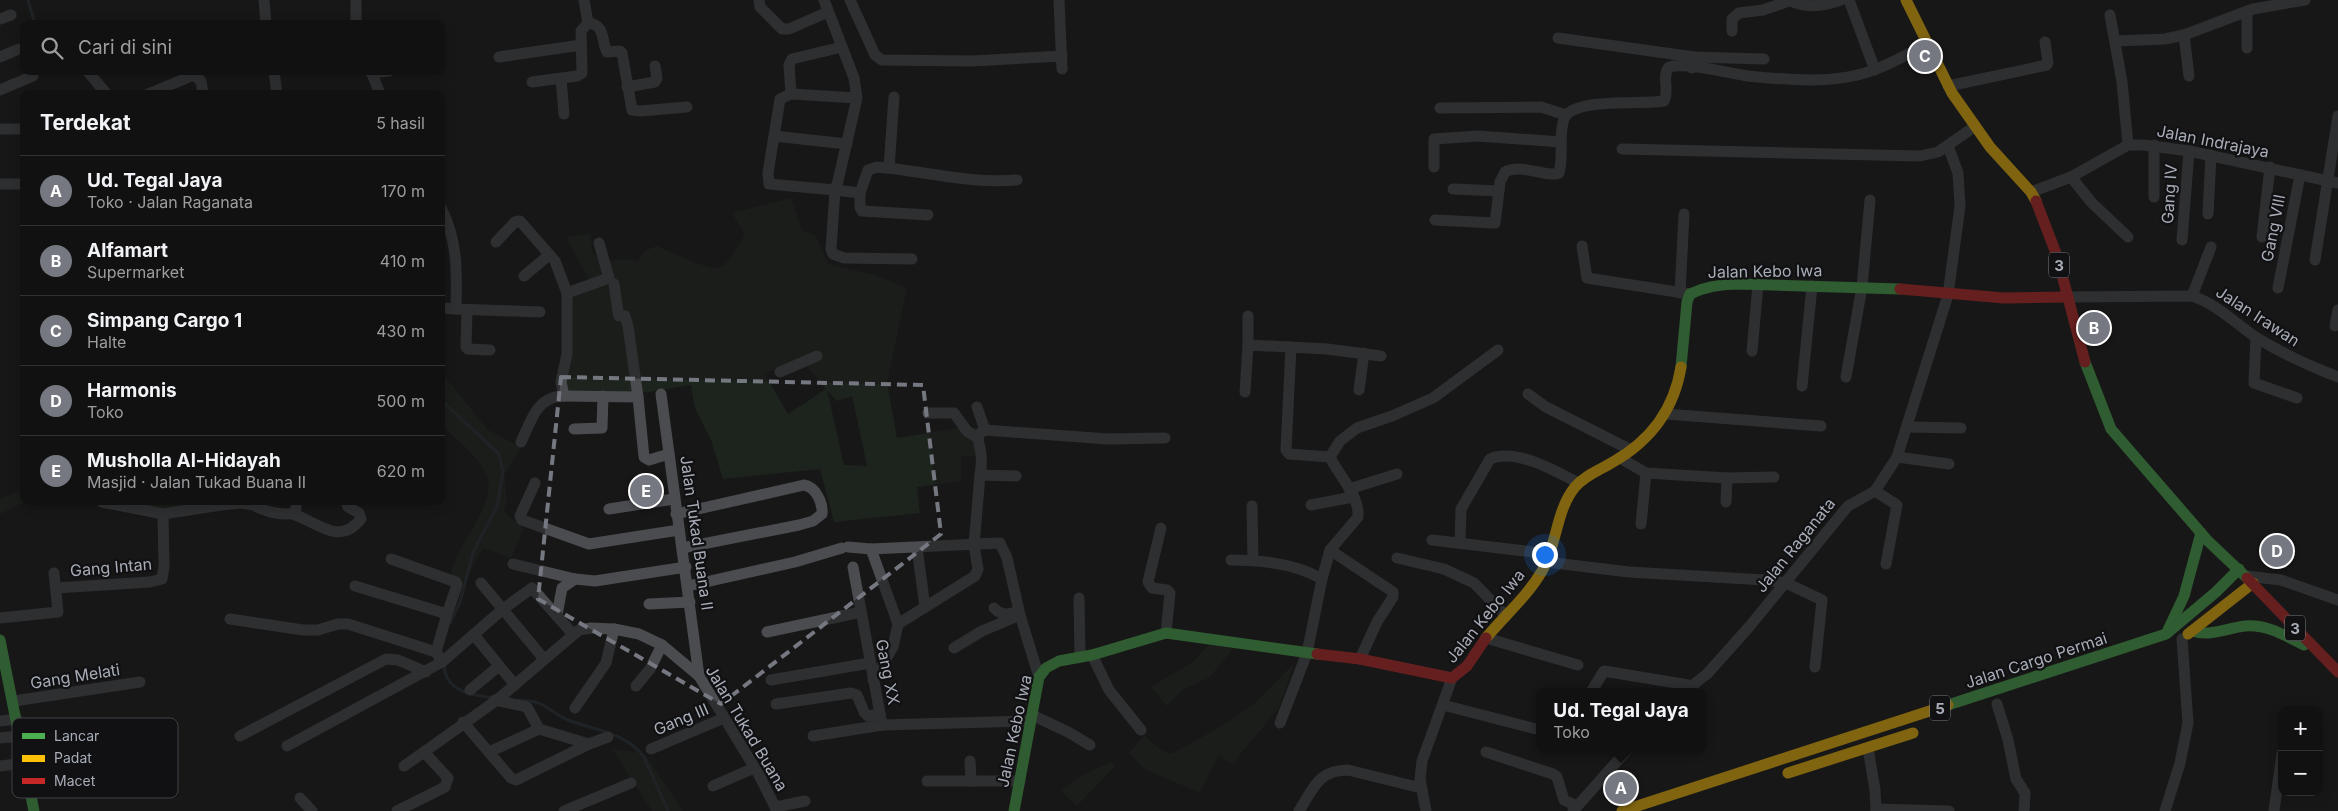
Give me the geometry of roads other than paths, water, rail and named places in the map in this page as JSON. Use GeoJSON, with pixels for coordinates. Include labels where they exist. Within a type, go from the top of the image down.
{"type":"FeatureCollection","features":[{"type":"Feature","properties":{"kind":"main road","name":"3"},"geometry":{"type":"LineString","coordinates":[[1906,0],[1948,86],[1974,127],[2031,192],[2038,204],[2057,256],[2086,365],[2111,429],[2201,534],[2246,576],[2338,672]]}},
{"type":"Feature","properties":{"kind":"main road","name":"Jalan Kebo Iwa"},"geometry":{"type":"LineString","coordinates":[[1014,811],[1039,677],[1052,663],[1092,655],[1166,633],[1360,659],[1452,678],[1462,673],[1486,638],[1519,602],[1548,558],[1562,513],[1578,483],[1631,450],[1643,440],[1666,414],[1675,392],[1686,310],[1685,293],[1719,285],[1758,285],[1862,287],[1948,295],[2068,297]]}},
{"type":"Feature","properties":{"kind":"main road"},"geometry":{"type":"LineString","coordinates":[[2166,634],[2184,596],[2201,534]]}},
{"type":"Feature","properties":{"kind":"main road"},"geometry":{"type":"LineString","coordinates":[[2172,646],[2192,631],[2246,576]]}},
{"type":"Feature","properties":{"kind":"main road","name":"Jalan Cargo Permai"},"geometry":{"type":"LineString","coordinates":[[1622,811],[2166,634],[2210,597],[2246,576]]}},
{"type":"Feature","properties":{"kind":"main road"},"geometry":{"type":"LineString","coordinates":[[2192,631],[2203,634],[2254,626],[2270,629],[2316,650]]}},
{"type":"Feature","properties":{"kind":"main road"},"geometry":{"type":"LineString","coordinates":[[0,643],[5,685],[14,701],[17,718]]}},
{"type":"Feature","properties":{"kind":"main road","name":"5"},"geometry":{"type":"LineString","coordinates":[[1777,776],[1921,730]]}},
{"type":"Feature","properties":{"kind":"main road"},"geometry":{"type":"LineString","coordinates":[[32,798],[34,811]]}},
{"type":"Feature","properties":{"kind":"street"},"geometry":{"type":"LineString","coordinates":[[264,0],[266,20]]}},
{"type":"Feature","properties":{"kind":"street"},"geometry":{"type":"LineString","coordinates":[[356,0],[356,20]]}},
{"type":"Feature","properties":{"kind":"street"},"geometry":{"type":"LineString","coordinates":[[584,0],[588,23]]}},
{"type":"Feature","properties":{"kind":"street"},"geometry":{"type":"LineString","coordinates":[[759,0],[760,8],[782,29],[789,29],[828,12]]}},
{"type":"Feature","properties":{"kind":"street"},"geometry":{"type":"LineString","coordinates":[[824,0],[854,78],[857,98],[835,190],[831,249],[833,254],[844,258],[912,259]]}},
{"type":"Feature","properties":{"kind":"street"},"geometry":{"type":"LineString","coordinates":[[850,0],[875,55],[882,60],[972,61],[1062,56]]}},
{"type":"Feature","properties":{"kind":"street"},"geometry":{"type":"LineString","coordinates":[[1059,0],[1062,69]]}},
{"type":"Feature","properties":{"kind":"street"},"geometry":{"type":"LineString","coordinates":[[1732,31],[1732,19],[1744,12],[1764,10],[1789,0],[1817,6],[1841,0]]}},
{"type":"Feature","properties":{"kind":"street"},"geometry":{"type":"LineString","coordinates":[[1850,0],[1875,70]]}},
{"type":"Feature","properties":{"kind":"street"},"geometry":{"type":"LineString","coordinates":[[2116,41],[2184,35],[2247,12],[2305,0]]}},
{"type":"Feature","properties":{"kind":"street"},"geometry":{"type":"LineString","coordinates":[[2247,12],[2247,48]]}},
{"type":"Feature","properties":{"kind":"street"},"geometry":{"type":"LineString","coordinates":[[2110,15],[2116,41],[2128,146]]}},
{"type":"Feature","properties":{"kind":"street"},"geometry":{"type":"LineString","coordinates":[[532,82],[578,76],[582,72],[581,31],[588,23]]}},
{"type":"Feature","properties":{"kind":"street"},"geometry":{"type":"LineString","coordinates":[[588,23],[595,25],[603,33],[607,52],[622,53],[629,105],[634,111],[688,107]]}},
{"type":"Feature","properties":{"kind":"street"},"geometry":{"type":"LineString","coordinates":[[2184,35],[2189,76]]}},
{"type":"Feature","properties":{"kind":"street"},"geometry":{"type":"LineString","coordinates":[[1558,38],[1783,79],[1824,79],[1850,76],[1875,70],[1927,44]]}},
{"type":"Feature","properties":{"kind":"street"},"geometry":{"type":"LineString","coordinates":[[1948,86],[2047,65],[2046,42]]}},
{"type":"Feature","properties":{"kind":"street"},"geometry":{"type":"LineString","coordinates":[[499,57],[582,45]]}},
{"type":"Feature","properties":{"kind":"street"},"geometry":{"type":"LineString","coordinates":[[792,94],[789,65],[792,59],[842,47]]}},
{"type":"Feature","properties":{"kind":"street"},"geometry":{"type":"LineString","coordinates":[[0,57],[20,49]]}},
{"type":"Feature","properties":{"kind":"street"},"geometry":{"type":"LineString","coordinates":[[1436,220],[1495,223],[1503,174],[1509,169],[1541,171],[1555,175],[1560,173],[1561,142],[1566,115],[1574,109],[1593,105],[1664,101],[1666,95],[1666,71],[1669,67],[1693,63],[1764,59]]}},
{"type":"Feature","properties":{"kind":"street"},"geometry":{"type":"LineString","coordinates":[[627,87],[655,82],[657,78],[655,66]]}},
{"type":"Feature","properties":{"kind":"street"},"geometry":{"type":"LineString","coordinates":[[90,75],[104,90]]}},
{"type":"Feature","properties":{"kind":"street"},"geometry":{"type":"LineString","coordinates":[[158,90],[194,75]]}},
{"type":"Feature","properties":{"kind":"street"},"geometry":{"type":"LineString","coordinates":[[196,75],[201,81],[202,90]]}},
{"type":"Feature","properties":{"kind":"street"},"geometry":{"type":"LineString","coordinates":[[275,75],[276,90]]}},
{"type":"Feature","properties":{"kind":"street"},"geometry":{"type":"LineString","coordinates":[[372,75],[378,90]]}},
{"type":"Feature","properties":{"kind":"street"},"geometry":{"type":"LineString","coordinates":[[0,90],[33,76]]}},
{"type":"Feature","properties":{"kind":"street"},"geometry":{"type":"LineString","coordinates":[[561,79],[564,114]]}},
{"type":"Feature","properties":{"kind":"street"},"geometry":{"type":"LineString","coordinates":[[857,98],[792,94],[783,96],[779,101],[768,174],[769,184],[860,193]]}},
{"type":"Feature","properties":{"kind":"street"},"geometry":{"type":"LineString","coordinates":[[889,168],[894,97]]}},
{"type":"Feature","properties":{"kind":"street"},"geometry":{"type":"LineString","coordinates":[[1440,108],[1541,108],[1566,115]]}},
{"type":"Feature","properties":{"kind":"street"},"geometry":{"type":"LineString","coordinates":[[2315,260],[2333,182],[2338,116]]}},
{"type":"Feature","properties":{"kind":"street"},"geometry":{"type":"LineString","coordinates":[[1622,149],[1920,156],[1938,152],[1974,127]]}},
{"type":"Feature","properties":{"kind":"street"},"geometry":{"type":"LineString","coordinates":[[0,130],[20,129]]}},
{"type":"Feature","properties":{"kind":"street"},"geometry":{"type":"LineString","coordinates":[[774,136],[847,144]]}},
{"type":"Feature","properties":{"kind":"street"},"geometry":{"type":"LineString","coordinates":[[1434,167],[1434,140],[1478,136],[1561,142]]}},
{"type":"Feature","properties":{"kind":"street"},"geometry":{"type":"LineString","coordinates":[[2154,144],[2154,197]]}},
{"type":"Feature","properties":{"kind":"street","name":"Jalan Indrajaya"},"geometry":{"type":"LineString","coordinates":[[2031,192],[2071,176],[2128,146],[2154,144],[2333,182]]}},
{"type":"Feature","properties":{"kind":"street","name":"Jalan Raganata"},"geometry":{"type":"LineString","coordinates":[[1690,688],[1749,627],[1848,506],[1875,491],[1897,457],[1948,295],[1960,206],[1958,173],[1948,146]]}},
{"type":"Feature","properties":{"kind":"street","name":"Gang IV"},"geometry":{"type":"LineString","coordinates":[[2182,240],[2189,150]]}},
{"type":"Feature","properties":{"kind":"street"},"geometry":{"type":"LineString","coordinates":[[2208,214],[2211,155]]}},
{"type":"Feature","properties":{"kind":"street"},"geometry":{"type":"LineString","coordinates":[[928,215],[862,210],[860,207],[860,193],[868,170],[889,168],[983,182],[1017,180]]}},
{"type":"Feature","properties":{"kind":"street"},"geometry":{"type":"LineString","coordinates":[[2262,237],[2270,168]]}},
{"type":"Feature","properties":{"kind":"street","name":"Gang VIII"},"geometry":{"type":"LineString","coordinates":[[2278,288],[2300,175]]}},
{"type":"Feature","properties":{"kind":"street"},"geometry":{"type":"LineString","coordinates":[[2071,176],[2092,203],[2128,237]]}},
{"type":"Feature","properties":{"kind":"street"},"geometry":{"type":"LineString","coordinates":[[0,184],[20,184]]}},
{"type":"Feature","properties":{"kind":"street"},"geometry":{"type":"LineString","coordinates":[[1453,189],[1499,191]]}},
{"type":"Feature","properties":{"kind":"street"},"geometry":{"type":"LineString","coordinates":[[1846,377],[1862,287],[1870,200]]}},
{"type":"Feature","properties":{"kind":"street"},"geometry":{"type":"LineString","coordinates":[[1582,246],[1587,278],[1685,293],[1684,214]]}},
{"type":"Feature","properties":{"kind":"street"},"geometry":{"type":"LineString","coordinates":[[445,218],[453,238],[467,348],[490,350]]}},
{"type":"Feature","properties":{"kind":"street"},"geometry":{"type":"LineString","coordinates":[[496,242],[516,222],[520,221],[555,261],[567,293],[567,354],[561,382],[564,396]]}},
{"type":"Feature","properties":{"kind":"street"},"geometry":{"type":"LineString","coordinates":[[567,293],[608,279],[608,271],[599,243]]}},
{"type":"Feature","properties":{"kind":"street"},"geometry":{"type":"LineString","coordinates":[[2192,296],[2211,247]]}},
{"type":"Feature","properties":{"kind":"street"},"geometry":{"type":"LineString","coordinates":[[524,276],[550,254]]}},
{"type":"Feature","properties":{"kind":"street"},"geometry":{"type":"LineString","coordinates":[[614,284],[618,312],[620,316],[625,316],[628,326],[644,457],[649,460],[669,454]]}},
{"type":"Feature","properties":{"kind":"street"},"geometry":{"type":"LineString","coordinates":[[1752,351],[1758,285]]}},
{"type":"Feature","properties":{"kind":"street"},"geometry":{"type":"LineString","coordinates":[[1802,386],[1812,286]]}},
{"type":"Feature","properties":{"kind":"street","name":"Jalan Irawan"},"geometry":{"type":"LineString","coordinates":[[2068,297],[2192,296],[2208,301],[2256,337],[2304,364],[2338,377]]}},
{"type":"Feature","properties":{"kind":"street"},"geometry":{"type":"LineString","coordinates":[[445,308],[540,312]]}},
{"type":"Feature","properties":{"kind":"street"},"geometry":{"type":"LineString","coordinates":[[2335,326],[2338,310]]}},
{"type":"Feature","properties":{"kind":"street"},"geometry":{"type":"LineString","coordinates":[[1245,392],[1248,316]]}},
{"type":"Feature","properties":{"kind":"street"},"geometry":{"type":"LineString","coordinates":[[2256,337],[2254,383],[2297,398]]}},
{"type":"Feature","properties":{"kind":"street"},"geometry":{"type":"LineString","coordinates":[[1248,345],[1364,353],[1381,356]]}},
{"type":"Feature","properties":{"kind":"street"},"geometry":{"type":"LineString","coordinates":[[1291,347],[1286,450],[1289,454],[1330,457]]}},
{"type":"Feature","properties":{"kind":"street"},"geometry":{"type":"LineString","coordinates":[[1330,457],[1340,441],[1352,431],[1433,398],[1498,350]]}},
{"type":"Feature","properties":{"kind":"street"},"geometry":{"type":"LineString","coordinates":[[1359,390],[1364,353]]}},
{"type":"Feature","properties":{"kind":"street"},"geometry":{"type":"LineString","coordinates":[[780,372],[817,356]]}},
{"type":"Feature","properties":{"kind":"street","name":"Jalan Tukad Buana II"},"geometry":{"type":"LineString","coordinates":[[661,394],[676,514],[686,567],[699,676]]}},
{"type":"Feature","properties":{"kind":"street"},"geometry":{"type":"LineString","coordinates":[[1528,394],[1546,408],[1631,450]]}},
{"type":"Feature","properties":{"kind":"street"},"geometry":{"type":"LineString","coordinates":[[574,429],[602,428],[603,396]]}},
{"type":"Feature","properties":{"kind":"street"},"geometry":{"type":"LineString","coordinates":[[521,442],[539,404],[554,397],[638,397]]}},
{"type":"Feature","properties":{"kind":"street"},"geometry":{"type":"LineString","coordinates":[[898,624],[975,576],[978,569],[974,546],[981,454],[981,434],[977,408]]}},
{"type":"Feature","properties":{"kind":"street"},"geometry":{"type":"LineString","coordinates":[[928,413],[954,413],[968,431],[981,434],[1108,439],[1165,438]]}},
{"type":"Feature","properties":{"kind":"street"},"geometry":{"type":"LineString","coordinates":[[1666,414],[1821,426]]}},
{"type":"Feature","properties":{"kind":"street"},"geometry":{"type":"LineString","coordinates":[[1908,427],[1961,428]]}},
{"type":"Feature","properties":{"kind":"street"},"geometry":{"type":"LineString","coordinates":[[1280,723],[1307,653],[1330,550],[1358,516],[1358,508],[1351,493],[1330,457]]}},
{"type":"Feature","properties":{"kind":"street"},"geometry":{"type":"LineString","coordinates":[[1460,543],[1461,509],[1490,459],[1503,457],[1520,458],[1549,468],[1578,483]]}},
{"type":"Feature","properties":{"kind":"street"},"geometry":{"type":"LineString","coordinates":[[1897,457],[1949,464]]}},
{"type":"Feature","properties":{"kind":"street"},"geometry":{"type":"LineString","coordinates":[[1620,458],[1646,473],[1727,478],[1774,477]]}},
{"type":"Feature","properties":{"kind":"street"},"geometry":{"type":"LineString","coordinates":[[1641,524],[1646,473]]}},
{"type":"Feature","properties":{"kind":"street"},"geometry":{"type":"LineString","coordinates":[[1311,505],[1351,493],[1397,474]]}},
{"type":"Feature","properties":{"kind":"street"},"geometry":{"type":"LineString","coordinates":[[980,475],[1016,476]]}},
{"type":"Feature","properties":{"kind":"street"},"geometry":{"type":"LineString","coordinates":[[1726,502],[1727,478]]}},
{"type":"Feature","properties":{"kind":"street"},"geometry":{"type":"LineString","coordinates":[[535,483],[520,516],[522,520],[589,544],[679,530]]}},
{"type":"Feature","properties":{"kind":"street"},"geometry":{"type":"LineString","coordinates":[[676,514],[804,485],[815,492],[823,507],[822,514],[813,521],[682,548]]}},
{"type":"Feature","properties":{"kind":"street"},"geometry":{"type":"LineString","coordinates":[[1875,491],[1897,505],[1886,564]]}},
{"type":"Feature","properties":{"kind":"street"},"geometry":{"type":"LineString","coordinates":[[609,509],[674,499]]}},
{"type":"Feature","properties":{"kind":"street"},"geometry":{"type":"LineString","coordinates":[[117,505],[163,514],[215,505]]}},
{"type":"Feature","properties":{"kind":"street"},"geometry":{"type":"LineString","coordinates":[[259,505],[271,512],[295,514],[320,527],[348,532],[359,521],[360,516],[359,513],[348,508],[347,505]]}},
{"type":"Feature","properties":{"kind":"street"},"geometry":{"type":"LineString","coordinates":[[295,514],[296,505]]}},
{"type":"Feature","properties":{"kind":"street"},"geometry":{"type":"LineString","coordinates":[[1252,506],[1252,560]]}},
{"type":"Feature","properties":{"kind":"street","name":"Gang Intan"},"geometry":{"type":"LineString","coordinates":[[56,588],[150,582],[162,579],[164,567],[163,514]]}},
{"type":"Feature","properties":{"kind":"street"},"geometry":{"type":"LineString","coordinates":[[1161,528],[1148,582],[1152,588],[1170,592],[1166,633]]}},
{"type":"Feature","properties":{"kind":"street"},"geometry":{"type":"LineString","coordinates":[[1432,540],[1460,543],[1629,572],[1765,580],[1786,583],[1823,601],[1815,667]]}},
{"type":"Feature","properties":{"kind":"street"},"geometry":{"type":"LineString","coordinates":[[688,586],[795,562],[845,547],[871,549],[917,548],[1000,543],[1007,558],[1039,677]]}},
{"type":"Feature","properties":{"kind":"street"},"geometry":{"type":"LineString","coordinates":[[917,548],[925,607]]}},
{"type":"Feature","properties":{"kind":"street"},"geometry":{"type":"LineString","coordinates":[[871,549],[898,624],[893,647],[873,680]]}},
{"type":"Feature","properties":{"kind":"street"},"geometry":{"type":"LineString","coordinates":[[1330,550],[1393,592],[1393,597],[1377,622],[1360,659]]}},
{"type":"Feature","properties":{"kind":"street"},"geometry":{"type":"LineString","coordinates":[[1398,558],[1444,569],[1474,583],[1506,616]]}},
{"type":"Feature","properties":{"kind":"street"},"geometry":{"type":"LineString","coordinates":[[391,559],[456,582],[458,585],[447,614],[441,659]]}},
{"type":"Feature","properties":{"kind":"street"},"geometry":{"type":"LineString","coordinates":[[1231,560],[1252,560],[1300,570],[1322,579]]}},
{"type":"Feature","properties":{"kind":"street"},"geometry":{"type":"LineString","coordinates":[[404,766],[515,685],[572,633],[534,590],[519,566],[575,580],[604,580],[686,567]]}},
{"type":"Feature","properties":{"kind":"street","name":"Gang XX"},"geometry":{"type":"LineString","coordinates":[[853,566],[881,720],[1032,718]]}},
{"type":"Feature","properties":{"kind":"street","name":"Gang Intan"},"geometry":{"type":"LineString","coordinates":[[0,618],[57,612],[54,573]]}},
{"type":"Feature","properties":{"kind":"street"},"geometry":{"type":"LineString","coordinates":[[2246,576],[2281,580],[2338,600]]}},
{"type":"Feature","properties":{"kind":"street"},"geometry":{"type":"LineString","coordinates":[[557,614],[562,588],[575,580]]}},
{"type":"Feature","properties":{"kind":"street"},"geometry":{"type":"LineString","coordinates":[[482,583],[544,659]]}},
{"type":"Feature","properties":{"kind":"street"},"geometry":{"type":"LineString","coordinates":[[355,586],[447,614]]}},
{"type":"Feature","properties":{"kind":"street"},"geometry":{"type":"LineString","coordinates":[[288,746],[426,672],[474,635],[503,609],[534,590]]}},
{"type":"Feature","properties":{"kind":"street"},"geometry":{"type":"LineString","coordinates":[[1079,598],[1080,657]]}},
{"type":"Feature","properties":{"kind":"street"},"geometry":{"type":"LineString","coordinates":[[649,604],[690,602]]}},
{"type":"Feature","properties":{"kind":"street"},"geometry":{"type":"LineString","coordinates":[[994,608],[1008,615],[1020,612]]}},
{"type":"Feature","properties":{"kind":"street"},"geometry":{"type":"LineString","coordinates":[[768,632],[860,612]]}},
{"type":"Feature","properties":{"kind":"street"},"geometry":{"type":"LineString","coordinates":[[954,648],[982,631],[1020,612]]}},
{"type":"Feature","properties":{"kind":"street"},"geometry":{"type":"LineString","coordinates":[[230,619],[303,630],[318,630],[338,624],[348,624],[441,659]]}},
{"type":"Feature","properties":{"kind":"street","name":"Jalan Tukad Buana"},"geometry":{"type":"LineString","coordinates":[[572,633],[591,628],[614,629],[639,634],[662,645],[699,676],[777,809]]}},
{"type":"Feature","properties":{"kind":"street"},"geometry":{"type":"LineString","coordinates":[[575,708],[606,663],[614,629]]}},
{"type":"Feature","properties":{"kind":"street"},"geometry":{"type":"LineString","coordinates":[[474,635],[515,685]]}},
{"type":"Feature","properties":{"kind":"street"},"geometry":{"type":"LineString","coordinates":[[1486,638],[1578,664]]}},
{"type":"Feature","properties":{"kind":"street"},"geometry":{"type":"LineString","coordinates":[[2165,811],[2180,763],[2188,724],[2182,639]]}},
{"type":"Feature","properties":{"kind":"street"},"geometry":{"type":"LineString","coordinates":[[636,686],[650,669],[662,645]]}},
{"type":"Feature","properties":{"kind":"street"},"geometry":{"type":"LineString","coordinates":[[1092,655],[1109,690],[1141,730]]}},
{"type":"Feature","properties":{"kind":"street"},"geometry":{"type":"LineString","coordinates":[[2325,659],[2338,655]]}},
{"type":"Feature","properties":{"kind":"street"},"geometry":{"type":"LineString","coordinates":[[240,736],[386,659],[398,660],[426,672]]}},
{"type":"Feature","properties":{"kind":"street"},"geometry":{"type":"LineString","coordinates":[[771,680],[870,663]]}},
{"type":"Feature","properties":{"kind":"street"},"geometry":{"type":"LineString","coordinates":[[470,690],[499,666]]}},
{"type":"Feature","properties":{"kind":"street"},"geometry":{"type":"LineString","coordinates":[[1593,688],[1604,671],[1684,688]]}},
{"type":"Feature","properties":{"kind":"street"},"geometry":{"type":"LineString","coordinates":[[1426,811],[1421,788],[1420,761],[1452,678]]}},
{"type":"Feature","properties":{"kind":"street","name":"Gang Melati"},"geometry":{"type":"LineString","coordinates":[[14,701],[140,682]]}},
{"type":"Feature","properties":{"kind":"street"},"geometry":{"type":"LineString","coordinates":[[776,704],[851,693],[858,696],[864,712],[868,716],[881,720]]}},
{"type":"Feature","properties":{"kind":"street"},"geometry":{"type":"LineString","coordinates":[[497,699],[527,707],[539,729]]}},
{"type":"Feature","properties":{"kind":"street"},"geometry":{"type":"LineString","coordinates":[[1443,704],[1536,729]]}},
{"type":"Feature","properties":{"kind":"street"},"geometry":{"type":"LineString","coordinates":[[1997,704],[2008,740],[2016,779],[2025,793],[2024,811]]}},
{"type":"Feature","properties":{"kind":"street","name":"Gang III"},"geometry":{"type":"LineString","coordinates":[[651,749],[724,718]]}},
{"type":"Feature","properties":{"kind":"street"},"geometry":{"type":"LineString","coordinates":[[1032,718],[1068,732],[1090,745]]}},
{"type":"Feature","properties":{"kind":"street"},"geometry":{"type":"LineString","coordinates":[[813,736],[881,720]]}},
{"type":"Feature","properties":{"kind":"street"},"geometry":{"type":"LineString","coordinates":[[463,722],[511,778],[516,780],[589,744],[608,737]]}},
{"type":"Feature","properties":{"kind":"street"},"geometry":{"type":"LineString","coordinates":[[489,752],[539,729],[589,744]]}},
{"type":"Feature","properties":{"kind":"street"},"geometry":{"type":"LineString","coordinates":[[1868,748],[1876,810],[1949,811]]}},
{"type":"Feature","properties":{"kind":"street"},"geometry":{"type":"LineString","coordinates":[[397,811],[445,787],[448,778],[424,752]]}},
{"type":"Feature","properties":{"kind":"street"},"geometry":{"type":"LineString","coordinates":[[1486,752],[1553,774],[1556,777],[1564,800],[1575,808],[1624,753]]}},
{"type":"Feature","properties":{"kind":"street"},"geometry":{"type":"LineString","coordinates":[[970,761],[971,781]]}},
{"type":"Feature","properties":{"kind":"street"},"geometry":{"type":"LineString","coordinates":[[713,786],[754,768]]}},
{"type":"Feature","properties":{"kind":"street"},"geometry":{"type":"LineString","coordinates":[[1299,811],[1320,777],[1337,770],[1348,770],[1421,788]]}},
{"type":"Feature","properties":{"kind":"street"},"geometry":{"type":"LineString","coordinates":[[927,781],[1020,781]]}},
{"type":"Feature","properties":{"kind":"street"},"geometry":{"type":"LineString","coordinates":[[2274,811],[2278,782]]}},
{"type":"Feature","properties":{"kind":"street"},"geometry":{"type":"LineString","coordinates":[[564,811],[631,783]]}},
{"type":"Feature","properties":{"kind":"street"},"geometry":{"type":"LineString","coordinates":[[300,798],[312,811]]}},
{"type":"Feature","properties":{"kind":"street"},"geometry":{"type":"LineString","coordinates":[[777,809],[805,801]]}},
{"type":"Feature","properties":{"kind":"waterway"},"geometry":{"type":"LineString","coordinates":[[28,0],[34,20]]}},
{"type":"Feature","properties":{"kind":"waterway"},"geometry":{"type":"LineString","coordinates":[[445,404],[499,454],[503,472],[497,507],[474,550],[460,602],[450,623]]}},
{"type":"Feature","properties":{"kind":"waterway"},"geometry":{"type":"LineString","coordinates":[[444,665],[445,674],[454,686],[468,693],[493,698]]}},
{"type":"Feature","properties":{"kind":"waterway"},"geometry":{"type":"LineString","coordinates":[[519,700],[542,704],[561,717],[609,733],[629,742],[644,757],[668,811]]}},
{"type":"Feature","properties":{"kind":"place","name":"Simpang Cargo 1"},"geometry":{"type":"Point","coordinates":[1925,56]}},
{"type":"Feature","properties":{"kind":"place","name":"Alfamart"},"geometry":{"type":"Point","coordinates":[2094,328]}},
{"type":"Feature","properties":{"kind":"place","name":"Musholla Al-Hidayah"},"geometry":{"type":"Point","coordinates":[646,491]}},
{"type":"Feature","properties":{"kind":"place","name":"Harmonis"},"geometry":{"type":"Point","coordinates":[2277,551]}},
{"type":"Feature","properties":{"kind":"place","name":"Ud. Tegal Jaya"},"geometry":{"type":"Point","coordinates":[1621,788]}}]}
